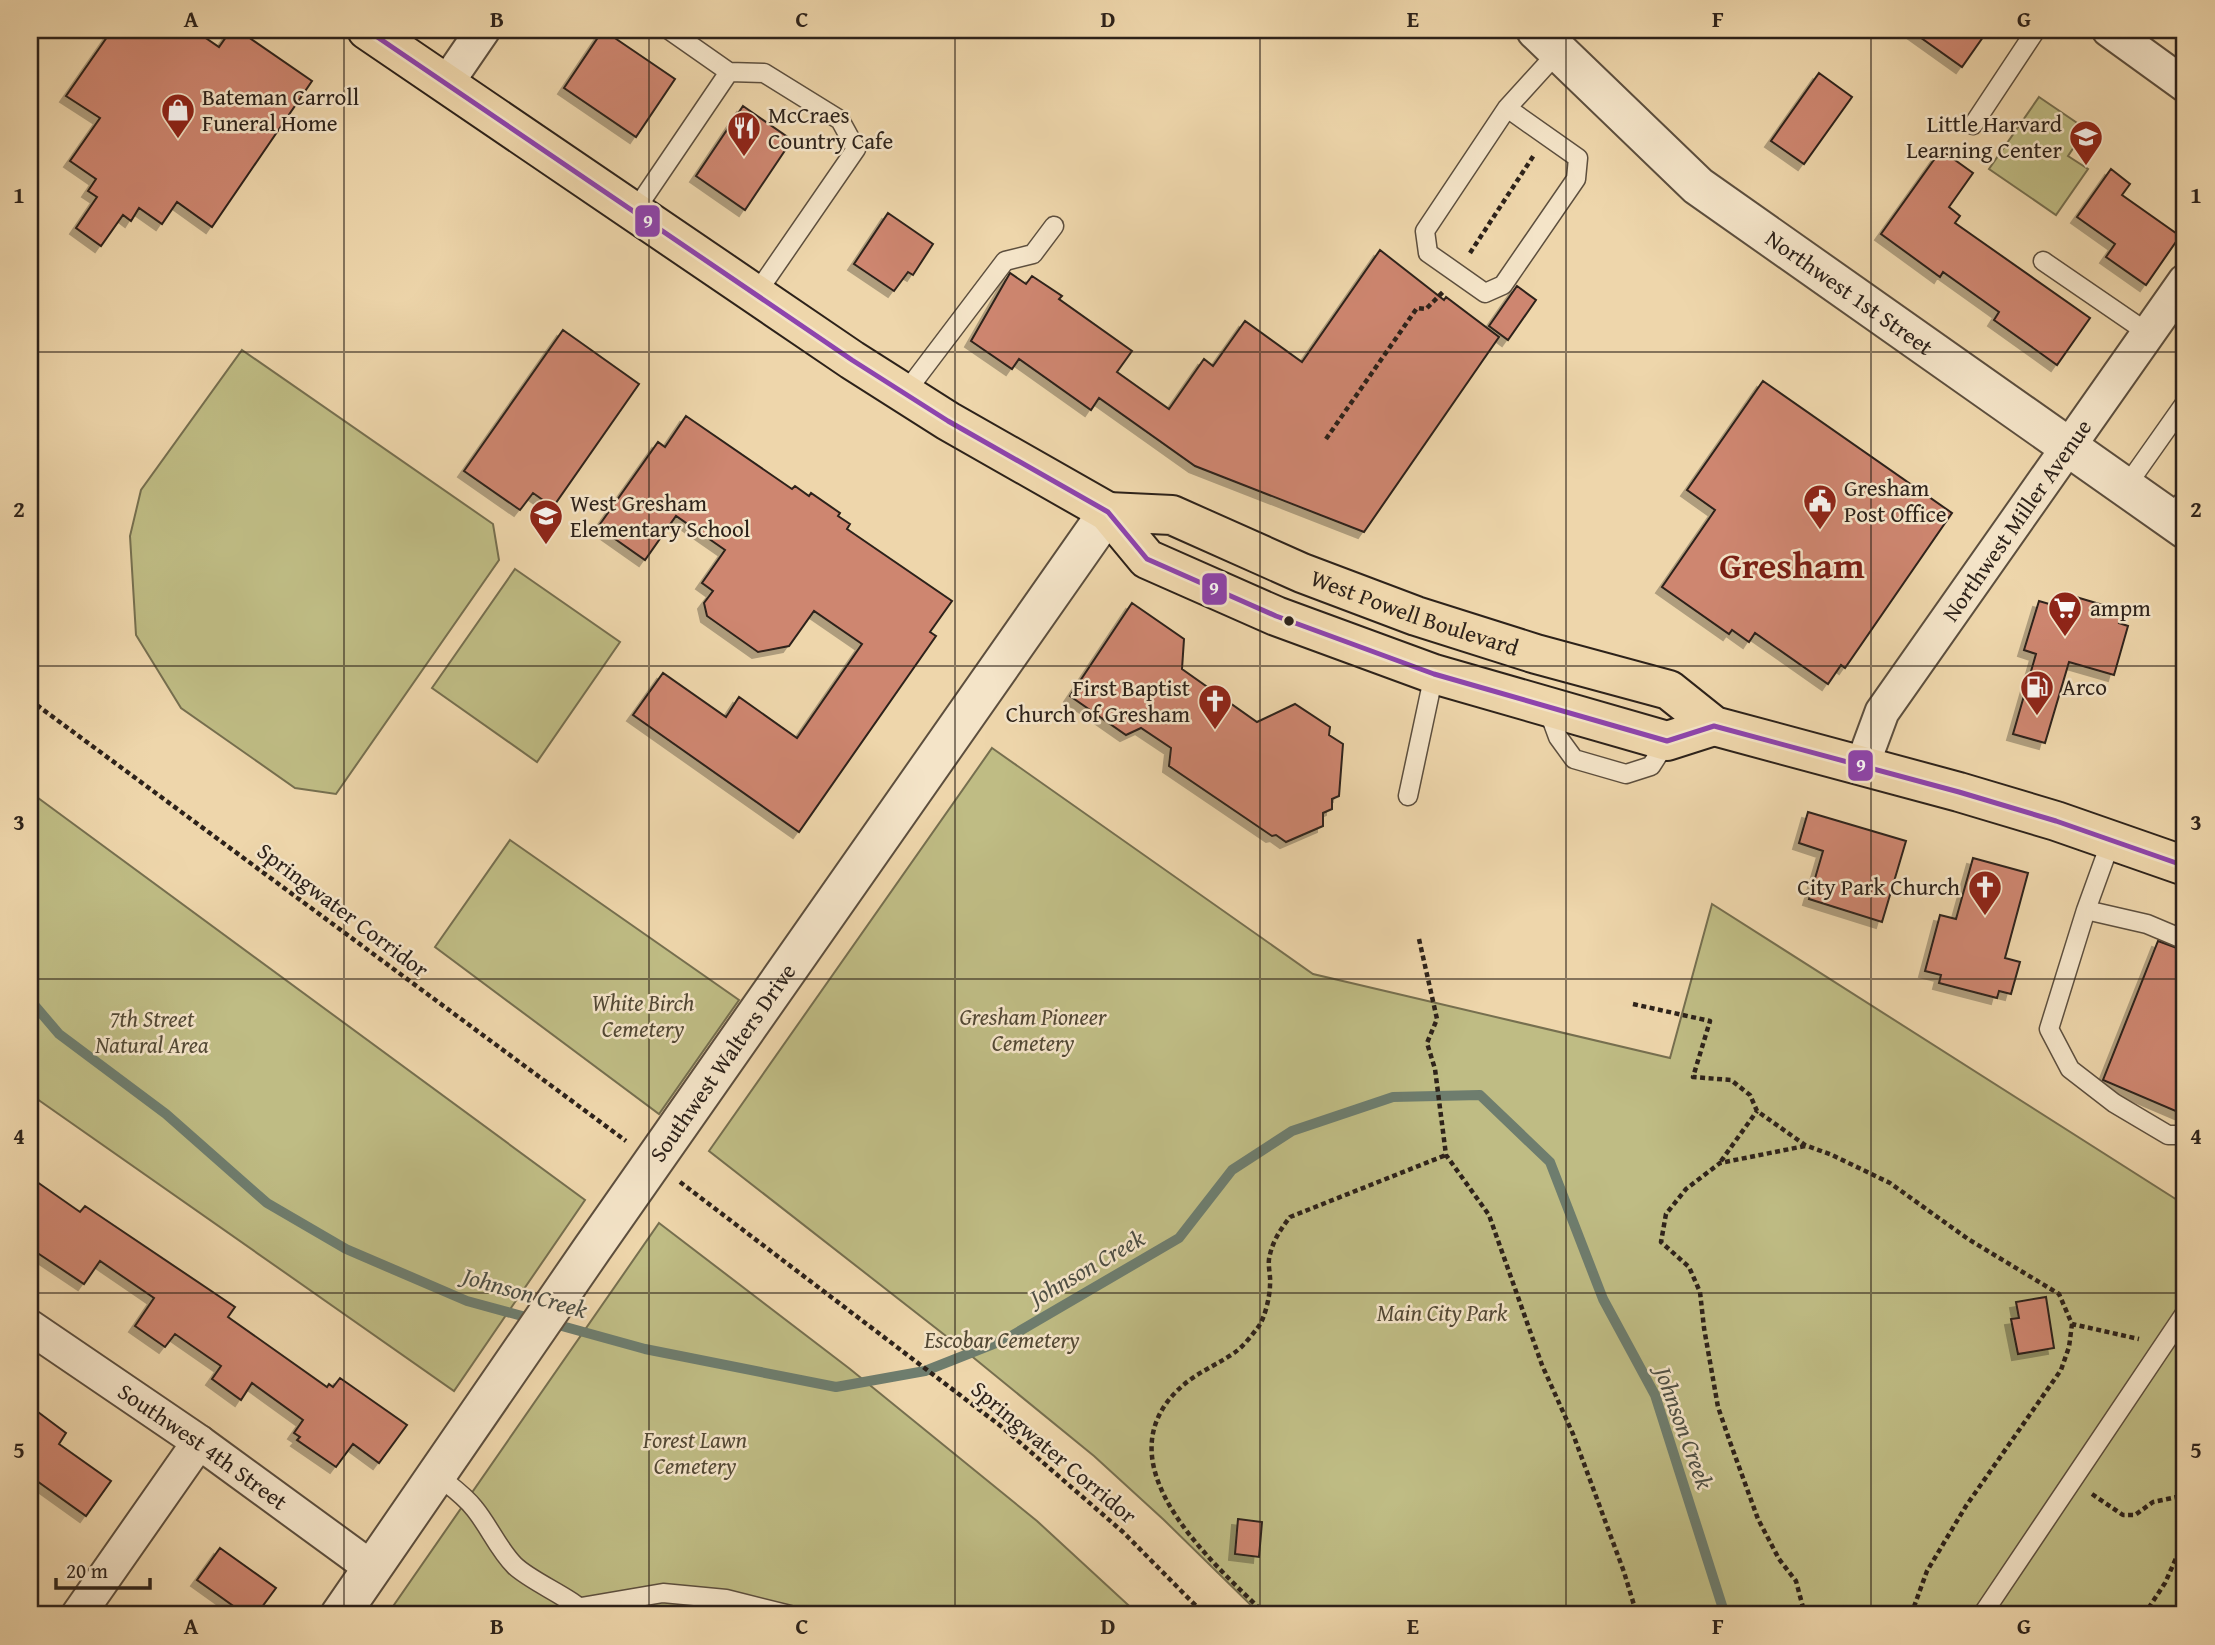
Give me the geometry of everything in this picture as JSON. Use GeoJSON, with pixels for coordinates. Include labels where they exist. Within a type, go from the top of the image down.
{"type":"FeatureCollection","features":[{"type":"Feature","properties":{"kind":"main road","name":"West Powell Boulevard"},"geometry":{"type":"LineString","coordinates":[[367,30],[755,294],[948,421],[1108,512],[1147,559],[1276,616],[1434,674],[1667,741],[1714,726]]}},
{"type":"Feature","properties":{"kind":"main road","name":"West Powell Boulevard"},"geometry":{"type":"LineString","coordinates":[[1108,512],[1172,514],[1302,573],[1416,617],[1536,654],[1669,690],[1714,726],[1959,792],[2185,866]]}},
{"type":"Feature","properties":{"kind":"street"},"geometry":{"type":"LineString","coordinates":[[446,84],[483,30]]}},
{"type":"Feature","properties":{"kind":"street"},"geometry":{"type":"LineString","coordinates":[[2109,30],[2185,85]]}},
{"type":"Feature","properties":{"kind":"street","name":"Northwest 1st Street"},"geometry":{"type":"LineString","coordinates":[[1547,41],[1699,186],[2125,488],[2180,515]]}},
{"type":"Feature","properties":{"kind":"street","name":"Northwest Miller Avenue"},"geometry":{"type":"LineString","coordinates":[[1862,766],[1882,712],[2185,281]]}},
{"type":"Feature","properties":{"kind":"street","name":"Southwest Walters Drive"},"geometry":{"type":"LineString","coordinates":[[341,1615],[592,1249],[1108,512]]}},
{"type":"Feature","properties":{"kind":"street","name":"Southwest 4th Street"},"geometry":{"type":"LineString","coordinates":[[30,1327],[199,1442],[373,1569]]}},
{"type":"Feature","properties":{"kind":"street"},"geometry":{"type":"LineString","coordinates":[[78,1615],[199,1442]]}},
{"type":"Feature","properties":{"kind":"lane"},"geometry":{"type":"LineString","coordinates":[[669,30],[729,72],[764,73],[840,120],[856,149],[755,294]]}},
{"type":"Feature","properties":{"kind":"lane"},"geometry":{"type":"LineString","coordinates":[[1973,125],[2036,30]]}},
{"type":"Feature","properties":{"kind":"lane"},"geometry":{"type":"LineString","coordinates":[[1507,108],[1578,158],[1576,179],[1503,285],[1485,293],[1428,253],[1425,231],[1507,108],[1547,41]]}},
{"type":"Feature","properties":{"kind":"lane"},"geometry":{"type":"LineString","coordinates":[[634,212],[729,72]]}},
{"type":"Feature","properties":{"kind":"lane"},"geometry":{"type":"LineString","coordinates":[[905,393],[1005,261],[1033,254],[1054,226]]}},
{"type":"Feature","properties":{"kind":"lane"},"geometry":{"type":"LineString","coordinates":[[2043,261],[2148,333]]}},
{"type":"Feature","properties":{"kind":"lane"},"geometry":{"type":"LineString","coordinates":[[2125,488],[2185,403]]}},
{"type":"Feature","properties":{"kind":"lane"},"geometry":{"type":"LineString","coordinates":[[1408,796],[1434,674]]}},
{"type":"Feature","properties":{"kind":"lane"},"geometry":{"type":"LineString","coordinates":[[2111,841],[2086,910],[2049,1029],[2070,1069],[2114,1103],[2168,1135],[2185,1135]]}},
{"type":"Feature","properties":{"kind":"lane"},"geometry":{"type":"LineString","coordinates":[[2086,910],[2147,924],[2185,940]]}},
{"type":"Feature","properties":{"kind":"lane"},"geometry":{"type":"LineString","coordinates":[[1982,1615],[2185,1313]]}},
{"type":"Feature","properties":{"kind":"lane"},"geometry":{"type":"LineString","coordinates":[[437,1475],[474,1507],[514,1565],[535,1582],[584,1611],[663,1593],[726,1599],[790,1615]]}},
{"type":"Feature","properties":{"kind":"path","name":"Springwater Corridor"},"geometry":{"type":"LineString","coordinates":[[30,700],[635,1148]]}},
{"type":"Feature","properties":{"kind":"path"},"geometry":{"type":"LineString","coordinates":[[1419,939],[1437,1019],[1427,1043],[1435,1069],[1446,1155],[1489,1215],[1542,1365],[1583,1459],[1637,1615]]}},
{"type":"Feature","properties":{"kind":"path"},"geometry":{"type":"LineString","coordinates":[[1633,1004],[1710,1020],[1693,1077],[1731,1080],[1750,1095],[1757,1111],[1805,1145],[1832,1155],[1890,1184],[1968,1239],[2059,1294],[2072,1324],[2069,1347],[2061,1370],[1966,1506],[1927,1571],[1910,1615],[1921,1615]]}},
{"type":"Feature","properties":{"kind":"path"},"geometry":{"type":"LineString","coordinates":[[1757,1111],[1720,1163],[1686,1189],[1665,1214],[1661,1242],[1689,1267],[1700,1292],[1718,1407],[1758,1519],[1779,1559],[1796,1581],[1805,1615]]}},
{"type":"Feature","properties":{"kind":"path"},"geometry":{"type":"LineString","coordinates":[[1720,1163],[1805,1145]]}},
{"type":"Feature","properties":{"kind":"path"},"geometry":{"type":"LineString","coordinates":[[1266,1615],[1219,1568],[1182,1525],[1160,1490],[1153,1466],[1154,1430],[1172,1395],[1193,1375],[1236,1352],[1261,1323],[1270,1287],[1268,1262],[1276,1236],[1290,1217],[1446,1155]]}},
{"type":"Feature","properties":{"kind":"path","name":"Springwater Corridor"},"geometry":{"type":"LineString","coordinates":[[679,1180],[1002,1427],[1123,1532],[1205,1615]]}},
{"type":"Feature","properties":{"kind":"path"},"geometry":{"type":"LineString","coordinates":[[2072,1324],[2137,1338],[2160,1351]]}},
{"type":"Feature","properties":{"kind":"path"},"geometry":{"type":"LineString","coordinates":[[2072,1480],[2123,1515],[2135,1515],[2153,1502],[2177,1497],[2185,1499]]}},
{"type":"Feature","properties":{"kind":"path"},"geometry":{"type":"LineString","coordinates":[[2144,1615],[2165,1583],[2185,1538]]}},
{"type":"Feature","properties":{"kind":"green space"},"geometry":{"type":"Polygon","coordinates":[[[2039,97],[2086,129],[2068,156],[2088,169],[2056,215],[1989,169],[2039,97]]]}},
{"type":"Feature","properties":{"kind":"green space"},"geometry":{"type":"Polygon","coordinates":[[[242,350],[493,524],[499,560],[336,794],[295,788],[181,708],[136,635],[130,536],[141,490],[242,350]]]}},
{"type":"Feature","properties":{"kind":"green space"},"geometry":{"type":"Polygon","coordinates":[[[515,569],[620,642],[537,762],[432,688],[515,569]]]}},
{"type":"Feature","properties":{"kind":"green space","name":"Main City Park"},"geometry":{"type":"Polygon","coordinates":[[[992,748],[1313,974],[1670,1058],[1712,904],[2185,1205],[2185,1615],[1261,1615],[1094,1456],[969,1354],[709,1151],[992,748]]]}},
{"type":"Feature","properties":{"kind":"green space","name":"7th Street Natural Area"},"geometry":{"type":"Polygon","coordinates":[[[30,792],[585,1200],[454,1391],[30,1094],[30,792]]]}},
{"type":"Feature","properties":{"kind":"green space","name":"White Birch Cemetery"},"geometry":{"type":"Polygon","coordinates":[[[510,840],[739,1000],[659,1114],[435,947],[510,840]]]}},
{"type":"Feature","properties":{"kind":"green space","name":"Forest Lawn Cemetery"},"geometry":{"type":"Polygon","coordinates":[[[659,1223],[850,1369],[1037,1521],[1139,1615],[387,1615],[659,1223]]]}},
{"type":"Feature","properties":{"kind":"building","name":"Bateman Carroll Funeral Home"},"geometry":{"type":"Polygon","coordinates":[[[112,30],[194,30],[219,47],[231,30],[238,30],[312,81],[212,227],[177,202],[162,224],[139,208],[131,221],[123,215],[101,246],[76,228],[97,197],[88,191],[96,179],[70,161],[100,118],[66,96],[112,30]]]}},
{"type":"Feature","properties":{"kind":"building"},"geometry":{"type":"Polygon","coordinates":[[[603,30],[675,79],[636,137],[564,88],[603,30]]]}},
{"type":"Feature","properties":{"kind":"building"},"geometry":{"type":"Polygon","coordinates":[[[1910,30],[1988,30],[1962,67],[1910,30]]]}},
{"type":"Feature","properties":{"kind":"building"},"geometry":{"type":"Polygon","coordinates":[[[1819,73],[1852,97],[1804,164],[1771,141],[1819,73]]]}},
{"type":"Feature","properties":{"kind":"building","name":"McCraes Country Cafe"},"geometry":{"type":"Polygon","coordinates":[[[743,106],[792,140],[745,210],[696,176],[743,106]]]}},
{"type":"Feature","properties":{"kind":"building"},"geometry":{"type":"Polygon","coordinates":[[[1941,150],[1973,173],[1949,207],[1960,216],[1955,223],[2090,318],[2057,365],[1994,320],[1999,312],[1943,272],[1940,277],[1881,234],[1941,150]]]}},
{"type":"Feature","properties":{"kind":"building"},"geometry":{"type":"Polygon","coordinates":[[[2111,169],[2130,184],[2122,195],[2180,236],[2146,285],[2106,257],[2115,244],[2077,217],[2111,169]]]}},
{"type":"Feature","properties":{"kind":"building"},"geometry":{"type":"Polygon","coordinates":[[[888,213],[933,244],[913,275],[908,272],[894,291],[854,264],[888,213]]]}},
{"type":"Feature","properties":{"kind":"building"},"geometry":{"type":"Polygon","coordinates":[[[1380,250],[1444,300],[1446,297],[1499,337],[1364,532],[1195,466],[1099,398],[1091,410],[1019,359],[1012,369],[971,341],[1010,273],[1026,284],[1032,276],[1062,296],[1059,299],[1132,351],[1117,372],[1169,409],[1204,359],[1213,366],[1245,321],[1302,362],[1380,250]]]}},
{"type":"Feature","properties":{"kind":"building"},"geometry":{"type":"Polygon","coordinates":[[[1517,286],[1536,300],[1508,340],[1489,326],[1517,286]]]}},
{"type":"Feature","properties":{"kind":"building"},"geometry":{"type":"Polygon","coordinates":[[[563,330],[639,384],[553,507],[533,493],[520,510],[464,471],[563,330]]]}},
{"type":"Feature","properties":{"kind":"building","name":"Gresham Post Office"},"geometry":{"type":"Polygon","coordinates":[[[1763,381],[1952,513],[1845,668],[1841,665],[1828,684],[1755,633],[1749,642],[1732,630],[1729,634],[1662,587],[1715,510],[1687,490],[1763,381]]]}},
{"type":"Feature","properties":{"kind":"building"},"geometry":{"type":"Polygon","coordinates":[[[686,416],[792,489],[795,486],[809,496],[811,493],[840,513],[838,516],[850,524],[847,529],[952,601],[930,632],[936,636],[799,832],[633,715],[663,673],[726,717],[739,697],[797,738],[862,644],[814,611],[789,646],[758,652],[707,616],[704,603],[713,591],[702,583],[725,550],[676,516],[645,560],[598,527],[658,442],[665,447],[686,416]]]}},
{"type":"Feature","properties":{"kind":"building"},"geometry":{"type":"Polygon","coordinates":[[[2076,597],[2123,611],[2119,623],[2128,626],[2114,675],[2069,662],[2045,743],[2013,734],[2036,654],[2024,650],[2039,601],[2073,611],[2076,597]]]}},
{"type":"Feature","properties":{"kind":"building"},"geometry":{"type":"Polygon","coordinates":[[[1132,603],[1184,639],[1182,669],[1257,722],[1295,704],[1330,727],[1329,735],[1343,744],[1339,796],[1332,799],[1332,809],[1323,813],[1323,826],[1286,842],[1276,835],[1272,836],[1169,766],[1171,748],[1141,728],[1126,735],[1070,696],[1132,603]]]}},
{"type":"Feature","properties":{"kind":"building"},"geometry":{"type":"Polygon","coordinates":[[[1808,812],[1906,841],[1882,922],[1809,899],[1823,851],[1799,843],[1808,812]]]}},
{"type":"Feature","properties":{"kind":"building"},"geometry":{"type":"Polygon","coordinates":[[[1973,858],[2028,873],[2005,958],[2020,962],[2011,994],[1999,991],[1997,998],[1939,983],[1941,975],[1925,971],[1940,915],[1956,919],[1973,858]]]}},
{"type":"Feature","properties":{"kind":"building"},"geometry":{"type":"Polygon","coordinates":[[[2158,941],[2185,951],[2185,1115],[2103,1080],[2158,941]]]}},
{"type":"Feature","properties":{"kind":"building"},"geometry":{"type":"Polygon","coordinates":[[[30,1177],[80,1212],[85,1206],[235,1307],[228,1317],[327,1387],[329,1384],[333,1387],[340,1378],[407,1425],[379,1463],[353,1444],[336,1467],[297,1440],[300,1437],[294,1433],[303,1420],[252,1383],[241,1400],[212,1379],[221,1366],[175,1334],[165,1347],[135,1326],[154,1298],[100,1261],[84,1284],[30,1248],[30,1177]]]}},
{"type":"Feature","properties":{"kind":"building"},"geometry":{"type":"Polygon","coordinates":[[[2046,1297],[2054,1348],[2018,1354],[2011,1319],[2019,1318],[2016,1302],[2046,1297]]]}},
{"type":"Feature","properties":{"kind":"building"},"geometry":{"type":"Polygon","coordinates":[[[30,1406],[66,1433],[59,1444],[111,1481],[86,1516],[30,1476],[30,1406]]]}},
{"type":"Feature","properties":{"kind":"building"},"geometry":{"type":"Polygon","coordinates":[[[1238,1519],[1262,1522],[1259,1557],[1235,1554],[1238,1519]]]}},
{"type":"Feature","properties":{"kind":"building"},"geometry":{"type":"Polygon","coordinates":[[[220,1548],[276,1588],[256,1615],[246,1615],[197,1580],[220,1548]]]}},
{"type":"Feature","properties":{"kind":"waterway","name":"Johnson Creek"},"geometry":{"type":"LineString","coordinates":[[30,1000],[59,1034],[166,1114],[267,1203],[346,1249],[467,1301],[533,1319]]}},
{"type":"Feature","properties":{"kind":"waterway","name":"Johnson Creek"},"geometry":{"type":"LineString","coordinates":[[551,1323],[645,1349],[836,1387],[925,1371],[1006,1339],[1179,1238],[1232,1170],[1292,1131],[1393,1097],[1480,1095],[1550,1162],[1603,1299],[1655,1395],[1725,1615]]}},
{"type":"Feature","properties":{"kind":"transit line","name":"9"},"geometry":{"type":"LineString","coordinates":[[367,30],[852,360],[948,421],[1108,512],[1147,559],[1276,616],[1434,674],[1667,741],[1714,726],[1959,792],[2056,821],[2185,866]]}},
{"type":"Feature","properties":{"kind":"place","name":"Bateman Carroll Funeral Home"},"geometry":{"type":"Point","coordinates":[178,140]}},
{"type":"Feature","properties":{"kind":"place","name":"McCraes Country Cafe"},"geometry":{"type":"Point","coordinates":[744,158]}},
{"type":"Feature","properties":{"kind":"place","name":"Little Harvard Learning Center"},"geometry":{"type":"Point","coordinates":[2086,167]}},
{"type":"Feature","properties":{"kind":"place","name":"Gresham Post Office"},"geometry":{"type":"Point","coordinates":[1820,531]}},
{"type":"Feature","properties":{"kind":"place","name":"West Gresham Elementary School"},"geometry":{"type":"Point","coordinates":[546,546]}},
{"type":"Feature","properties":{"kind":"place","name":"ampm"},"geometry":{"type":"Point","coordinates":[2065,638]}},
{"type":"Feature","properties":{"kind":"place","name":"Arco"},"geometry":{"type":"Point","coordinates":[2037,717]}},
{"type":"Feature","properties":{"kind":"place","name":"First Baptist Church of Gresham"},"geometry":{"type":"Point","coordinates":[1215,731]}},
{"type":"Feature","properties":{"kind":"place","name":"City Park Church"},"geometry":{"type":"Point","coordinates":[1985,917]}},
{"type":"Feature","properties":{"kind":"district","name":"Gresham"},"geometry":{"type":"Point","coordinates":[1792,565]}},
{"type":"Feature","properties":{"kind":"park label","name":"Gresham Pioneer Cemetery"},"geometry":{"type":"Point","coordinates":[1033,1030]}},
{"type":"Feature","properties":{"kind":"park label","name":"Escobar Cemetery"},"geometry":{"type":"Point","coordinates":[1002,1340]}}]}
